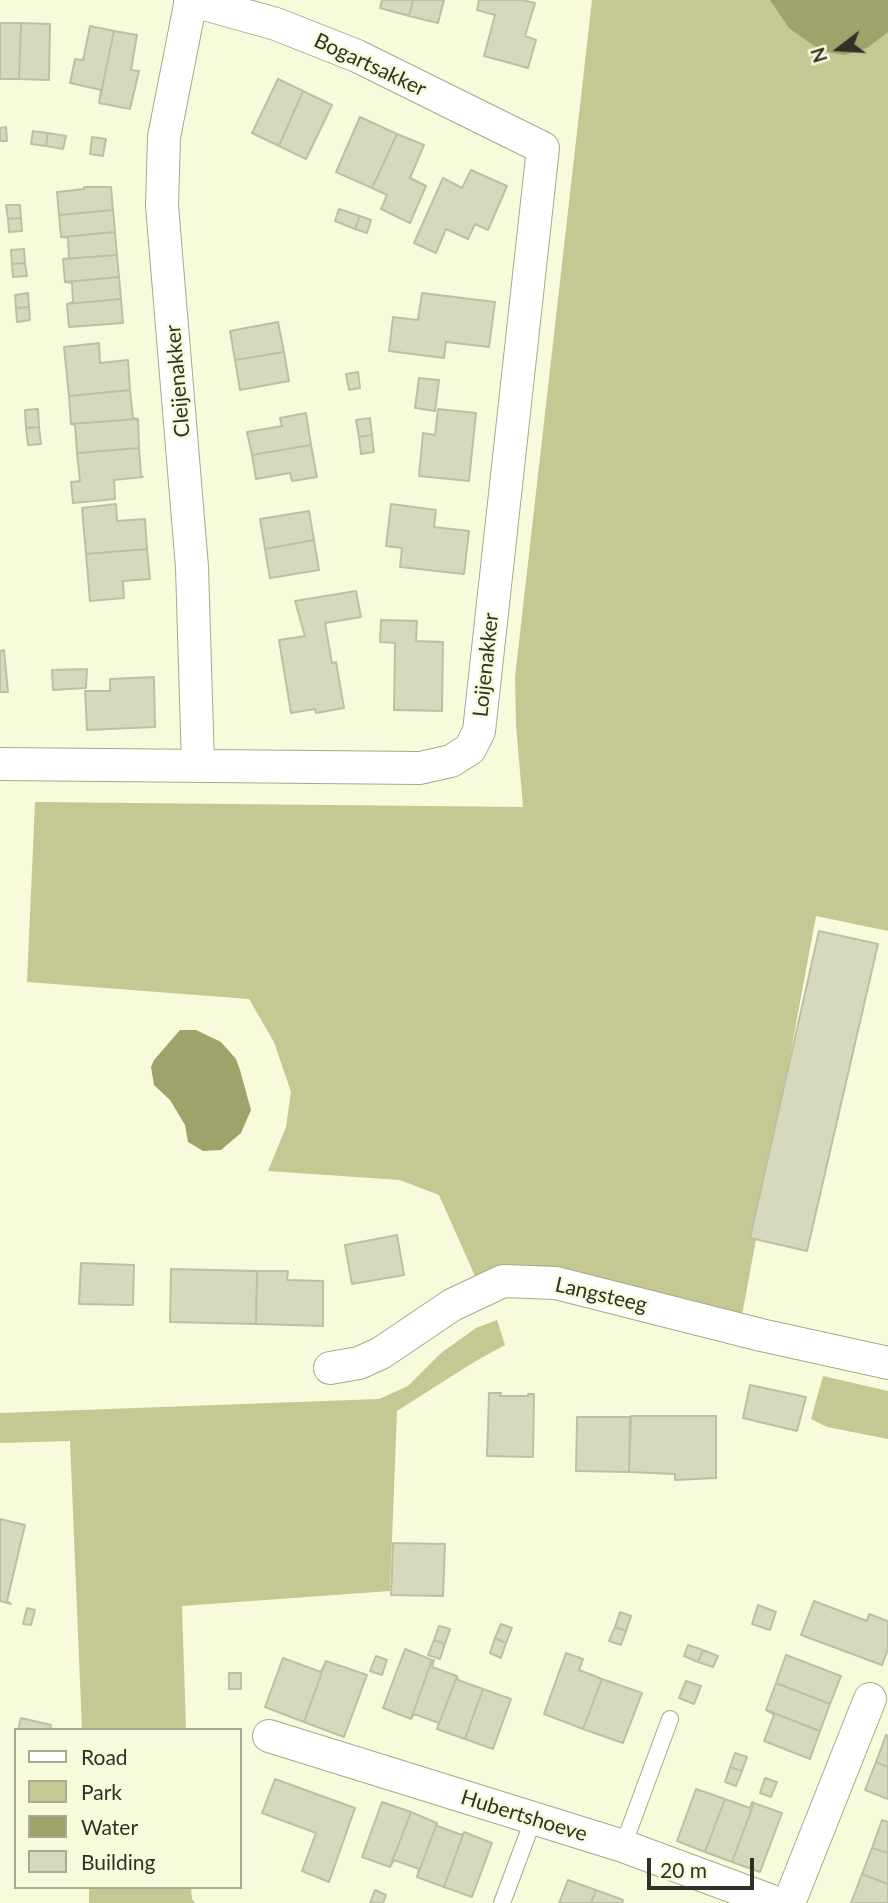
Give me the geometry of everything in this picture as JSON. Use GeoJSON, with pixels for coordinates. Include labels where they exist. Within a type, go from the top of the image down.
{"type":"FeatureCollection","features":[{"type":"Feature","properties":{"kind":"street","name":"Bogartsakker"},"geometry":{"type":"LineString","coordinates":[[190,0],[276,23],[357,56],[543,148]]}},
{"type":"Feature","properties":{"kind":"street","name":"Cleijenakker"},"geometry":{"type":"LineString","coordinates":[[190,0],[164,137],[162,206],[192,567],[198,765]]}},
{"type":"Feature","properties":{"kind":"street","name":"Loijenakker"},"geometry":{"type":"LineString","coordinates":[[0,764],[420,768],[451,761],[470,749],[479,731],[543,148]]}},
{"type":"Feature","properties":{"kind":"street","name":"Langsteeg"},"geometry":{"type":"LineString","coordinates":[[330,1368],[359,1363],[382,1353],[452,1305],[503,1282],[556,1283],[761,1335],[888,1363]]}},
{"type":"Feature","properties":{"kind":"street"},"geometry":{"type":"LineString","coordinates":[[789,1903],[870,1699]]}},
{"type":"Feature","properties":{"kind":"street","name":"Hubertshoeve"},"geometry":{"type":"LineString","coordinates":[[269,1736],[622,1846],[777,1903]]}},
{"type":"Feature","properties":{"kind":"lane"},"geometry":{"type":"LineString","coordinates":[[622,1846],[670,1719]]}},
{"type":"Feature","properties":{"kind":"lane"},"geometry":{"type":"LineString","coordinates":[[502,1903],[533,1820]]}},
{"type":"Feature","properties":{"kind":"green space"},"geometry":{"type":"Polygon","coordinates":[[[592,0],[888,0],[888,931],[816,916],[742,1315],[502,1269],[475,1276],[439,1195],[400,1180],[268,1171],[286,1127],[291,1092],[274,1042],[249,999],[27,982],[35,802],[523,807],[515,677],[592,0]]]}},
{"type":"Feature","properties":{"kind":"green space"},"geometry":{"type":"Polygon","coordinates":[[[497,1320],[505,1345],[397,1411],[390,1591],[182,1606],[186,1728],[82,1728],[70,1441],[0,1443],[0,1413],[379,1399],[408,1386],[441,1353],[476,1328],[497,1320]]]}},
{"type":"Feature","properties":{"kind":"green space"},"geometry":{"type":"Polygon","coordinates":[[[823,1376],[888,1391],[888,1439],[827,1427],[811,1419],[823,1376]]]}},
{"type":"Feature","properties":{"kind":"green space"},"geometry":{"type":"Polygon","coordinates":[[[89,1889],[191,1889],[195,1903],[89,1903],[89,1889]]]}},
{"type":"Feature","properties":{"kind":"water"},"geometry":{"type":"Polygon","coordinates":[[[770,0],[888,0],[888,32],[867,48],[845,55],[821,51],[789,28],[770,0]]]}},
{"type":"Feature","properties":{"kind":"water"},"geometry":{"type":"Polygon","coordinates":[[[180,1030],[196,1030],[221,1042],[236,1059],[240,1070],[251,1110],[241,1133],[221,1150],[203,1151],[188,1142],[185,1125],[170,1100],[154,1085],[151,1067],[154,1060],[180,1030]]]}},
{"type":"Feature","properties":{"kind":"building"},"geometry":{"type":"Polygon","coordinates":[[[382,0],[413,0],[409,16],[380,8],[382,0]]]}},
{"type":"Feature","properties":{"kind":"building"},"geometry":{"type":"Polygon","coordinates":[[[413,0],[444,0],[438,23],[409,16],[413,0]]]}},
{"type":"Feature","properties":{"kind":"building"},"geometry":{"type":"Polygon","coordinates":[[[479,0],[522,0],[535,3],[525,36],[536,40],[528,68],[484,56],[495,15],[477,10],[479,0]]]}},
{"type":"Feature","properties":{"kind":"building"},"geometry":{"type":"Polygon","coordinates":[[[0,23],[21,23],[19,79],[0,79],[0,23]]]}},
{"type":"Feature","properties":{"kind":"building"},"geometry":{"type":"Polygon","coordinates":[[[21,23],[50,24],[49,80],[19,79],[21,23]]]}},
{"type":"Feature","properties":{"kind":"building"},"geometry":{"type":"Polygon","coordinates":[[[90,26],[114,31],[99,103],[101,90],[70,83],[75,59],[83,60],[90,26]]]}},
{"type":"Feature","properties":{"kind":"building"},"geometry":{"type":"Polygon","coordinates":[[[114,31],[137,35],[131,70],[139,71],[130,109],[99,103],[114,31]]]}},
{"type":"Feature","properties":{"kind":"building"},"geometry":{"type":"Polygon","coordinates":[[[278,79],[303,91],[279,146],[252,133],[278,79]]]}},
{"type":"Feature","properties":{"kind":"building"},"geometry":{"type":"Polygon","coordinates":[[[303,91],[332,105],[306,159],[279,146],[303,91]]]}},
{"type":"Feature","properties":{"kind":"building"},"geometry":{"type":"Polygon","coordinates":[[[360,117],[397,134],[372,188],[336,172],[360,117]]]}},
{"type":"Feature","properties":{"kind":"building"},"geometry":{"type":"Polygon","coordinates":[[[6,127],[7,141],[0,141],[0,128],[6,127]]]}},
{"type":"Feature","properties":{"kind":"building"},"geometry":{"type":"Polygon","coordinates":[[[33,131],[48,133],[46,146],[31,144],[33,131]]]}},
{"type":"Feature","properties":{"kind":"building"},"geometry":{"type":"Polygon","coordinates":[[[48,133],[66,136],[63,149],[46,146],[48,133]]]}},
{"type":"Feature","properties":{"kind":"building"},"geometry":{"type":"Polygon","coordinates":[[[397,134],[424,145],[410,178],[426,186],[410,223],[381,209],[387,195],[372,188],[397,134]]]}},
{"type":"Feature","properties":{"kind":"building"},"geometry":{"type":"Polygon","coordinates":[[[92,137],[106,139],[103,156],[90,154],[92,137]]]}},
{"type":"Feature","properties":{"kind":"building"},"geometry":{"type":"Polygon","coordinates":[[[471,170],[507,186],[488,230],[475,224],[468,239],[446,229],[436,253],[414,243],[443,178],[462,188],[471,170]]]}},
{"type":"Feature","properties":{"kind":"building"},"geometry":{"type":"Polygon","coordinates":[[[84,187],[111,187],[113,210],[59,215],[57,192],[84,187]]]}},
{"type":"Feature","properties":{"kind":"building"},"geometry":{"type":"Polygon","coordinates":[[[6,205],[20,205],[21,218],[8,219],[6,205]]]}},
{"type":"Feature","properties":{"kind":"building"},"geometry":{"type":"Polygon","coordinates":[[[339,209],[360,216],[355,229],[335,221],[339,209]]]}},
{"type":"Feature","properties":{"kind":"building"},"geometry":{"type":"Polygon","coordinates":[[[113,210],[115,232],[61,237],[59,215],[113,210]]]}},
{"type":"Feature","properties":{"kind":"building"},"geometry":{"type":"Polygon","coordinates":[[[360,216],[371,220],[367,233],[355,229],[360,216]]]}},
{"type":"Feature","properties":{"kind":"building"},"geometry":{"type":"Polygon","coordinates":[[[21,218],[22,231],[9,232],[8,219],[21,218]]]}},
{"type":"Feature","properties":{"kind":"building"},"geometry":{"type":"Polygon","coordinates":[[[115,232],[117,255],[63,259],[69,258],[68,238],[61,237],[115,232]]]}},
{"type":"Feature","properties":{"kind":"building"},"geometry":{"type":"Polygon","coordinates":[[[24,249],[25,263],[12,264],[11,250],[24,249]]]}},
{"type":"Feature","properties":{"kind":"building"},"geometry":{"type":"Polygon","coordinates":[[[117,255],[119,277],[65,282],[63,259],[117,255]]]}},
{"type":"Feature","properties":{"kind":"building"},"geometry":{"type":"Polygon","coordinates":[[[25,263],[27,276],[13,277],[12,264],[25,263]]]}},
{"type":"Feature","properties":{"kind":"building"},"geometry":{"type":"Polygon","coordinates":[[[119,277],[121,299],[67,304],[73,302],[72,283],[65,282],[119,277]]]}},
{"type":"Feature","properties":{"kind":"building"},"geometry":{"type":"Polygon","coordinates":[[[28,293],[29,307],[16,308],[15,295],[28,293]]]}},
{"type":"Feature","properties":{"kind":"building"},"geometry":{"type":"Polygon","coordinates":[[[422,293],[495,302],[489,347],[446,342],[444,358],[389,351],[393,317],[418,320],[422,293]]]}},
{"type":"Feature","properties":{"kind":"building"},"geometry":{"type":"Polygon","coordinates":[[[121,299],[123,323],[69,327],[67,304],[121,299]]]}},
{"type":"Feature","properties":{"kind":"building"},"geometry":{"type":"Polygon","coordinates":[[[29,307],[30,320],[17,322],[16,308],[29,307]]]}},
{"type":"Feature","properties":{"kind":"building"},"geometry":{"type":"Polygon","coordinates":[[[278,322],[284,352],[235,360],[230,331],[278,322]]]}},
{"type":"Feature","properties":{"kind":"building"},"geometry":{"type":"Polygon","coordinates":[[[99,343],[100,363],[128,360],[130,390],[69,396],[64,347],[99,343]]]}},
{"type":"Feature","properties":{"kind":"building"},"geometry":{"type":"Polygon","coordinates":[[[284,352],[289,381],[240,390],[235,360],[284,352]]]}},
{"type":"Feature","properties":{"kind":"building"},"geometry":{"type":"Polygon","coordinates":[[[358,372],[360,388],[349,390],[346,374],[358,372]]]}},
{"type":"Feature","properties":{"kind":"building"},"geometry":{"type":"Polygon","coordinates":[[[419,378],[439,380],[435,411],[415,408],[419,378]]]}},
{"type":"Feature","properties":{"kind":"building"},"geometry":{"type":"Polygon","coordinates":[[[130,390],[133,418],[138,419],[71,424],[69,396],[130,390]]]}},
{"type":"Feature","properties":{"kind":"building"},"geometry":{"type":"Polygon","coordinates":[[[38,409],[39,427],[26,428],[25,410],[38,409]]]}},
{"type":"Feature","properties":{"kind":"building"},"geometry":{"type":"Polygon","coordinates":[[[438,409],[476,413],[469,481],[419,476],[423,433],[435,435],[438,409]]]}},
{"type":"Feature","properties":{"kind":"building"},"geometry":{"type":"Polygon","coordinates":[[[306,413],[311,445],[252,455],[247,432],[282,426],[280,418],[306,413]]]}},
{"type":"Feature","properties":{"kind":"building"},"geometry":{"type":"Polygon","coordinates":[[[370,418],[372,435],[359,437],[356,420],[370,418]]]}},
{"type":"Feature","properties":{"kind":"building"},"geometry":{"type":"Polygon","coordinates":[[[138,419],[139,448],[77,453],[75,425],[71,424],[138,419]]]}},
{"type":"Feature","properties":{"kind":"building"},"geometry":{"type":"Polygon","coordinates":[[[39,427],[41,444],[28,445],[26,428],[39,427]]]}},
{"type":"Feature","properties":{"kind":"building"},"geometry":{"type":"Polygon","coordinates":[[[372,435],[374,452],[361,454],[359,437],[372,435]]]}},
{"type":"Feature","properties":{"kind":"building"},"geometry":{"type":"Polygon","coordinates":[[[311,445],[317,477],[292,481],[290,473],[256,479],[252,455],[311,445]]]}},
{"type":"Feature","properties":{"kind":"building"},"geometry":{"type":"Polygon","coordinates":[[[139,448],[143,477],[114,480],[115,499],[73,503],[71,482],[80,481],[77,453],[139,448]]]}},
{"type":"Feature","properties":{"kind":"building"},"geometry":{"type":"Polygon","coordinates":[[[116,504],[117,521],[145,519],[147,549],[86,554],[82,508],[116,504]]]}},
{"type":"Feature","properties":{"kind":"building"},"geometry":{"type":"Polygon","coordinates":[[[391,504],[436,510],[434,527],[469,531],[464,574],[400,567],[402,548],[386,546],[391,504]]]}},
{"type":"Feature","properties":{"kind":"building"},"geometry":{"type":"Polygon","coordinates":[[[309,511],[314,540],[265,549],[260,519],[309,511]]]}},
{"type":"Feature","properties":{"kind":"building"},"geometry":{"type":"Polygon","coordinates":[[[314,540],[319,570],[270,578],[265,549],[314,540]]]}},
{"type":"Feature","properties":{"kind":"building"},"geometry":{"type":"Polygon","coordinates":[[[147,549],[150,579],[123,581],[124,598],[90,601],[86,554],[147,549]]]}},
{"type":"Feature","properties":{"kind":"building"},"geometry":{"type":"Polygon","coordinates":[[[356,591],[361,617],[325,623],[332,663],[336,662],[344,708],[316,713],[315,709],[291,713],[279,640],[305,636],[295,601],[356,591]]]}},
{"type":"Feature","properties":{"kind":"building"},"geometry":{"type":"Polygon","coordinates":[[[381,620],[417,621],[416,641],[443,642],[442,711],[394,710],[395,643],[380,642],[381,620]]]}},
{"type":"Feature","properties":{"kind":"building"},"geometry":{"type":"Polygon","coordinates":[[[4,650],[8,692],[0,692],[0,651],[4,650]]]}},
{"type":"Feature","properties":{"kind":"building"},"geometry":{"type":"Polygon","coordinates":[[[87,669],[86,688],[53,690],[52,670],[87,669]]]}},
{"type":"Feature","properties":{"kind":"building"},"geometry":{"type":"Polygon","coordinates":[[[154,677],[155,727],[87,730],[85,691],[110,691],[110,679],[154,677]]]}},
{"type":"Feature","properties":{"kind":"building"},"geometry":{"type":"Polygon","coordinates":[[[819,931],[878,944],[807,1251],[750,1238],[819,931]]]}},
{"type":"Feature","properties":{"kind":"building"},"geometry":{"type":"Polygon","coordinates":[[[397,1235],[404,1275],[352,1284],[345,1245],[397,1235]]]}},
{"type":"Feature","properties":{"kind":"building"},"geometry":{"type":"Polygon","coordinates":[[[81,1263],[134,1265],[133,1305],[79,1304],[81,1263]]]}},
{"type":"Feature","properties":{"kind":"building"},"geometry":{"type":"Polygon","coordinates":[[[171,1269],[257,1271],[256,1324],[170,1322],[171,1269]]]}},
{"type":"Feature","properties":{"kind":"building"},"geometry":{"type":"Polygon","coordinates":[[[257,1271],[288,1271],[287,1280],[323,1281],[323,1326],[256,1324],[257,1271]]]}},
{"type":"Feature","properties":{"kind":"building"},"geometry":{"type":"Polygon","coordinates":[[[750,1385],[806,1397],[797,1431],[743,1418],[750,1385]]]}},
{"type":"Feature","properties":{"kind":"building"},"geometry":{"type":"Polygon","coordinates":[[[489,1393],[501,1393],[500,1396],[534,1394],[533,1457],[487,1456],[489,1393]]]}},
{"type":"Feature","properties":{"kind":"building"},"geometry":{"type":"Polygon","coordinates":[[[631,1416],[716,1416],[716,1478],[675,1480],[675,1474],[629,1472],[631,1416]]]}},
{"type":"Feature","properties":{"kind":"building"},"geometry":{"type":"Polygon","coordinates":[[[577,1417],[630,1417],[629,1472],[576,1471],[577,1417]]]}},
{"type":"Feature","properties":{"kind":"building"},"geometry":{"type":"Polygon","coordinates":[[[0,1519],[25,1525],[7,1601],[11,1604],[0,1601],[0,1519]]]}},
{"type":"Feature","properties":{"kind":"building"},"geometry":{"type":"Polygon","coordinates":[[[393,1543],[445,1544],[443,1596],[391,1595],[393,1543]]]}},
{"type":"Feature","properties":{"kind":"building"},"geometry":{"type":"Polygon","coordinates":[[[814,1601],[867,1621],[869,1614],[888,1621],[888,1649],[882,1665],[801,1635],[814,1601]]]}},
{"type":"Feature","properties":{"kind":"building"},"geometry":{"type":"Polygon","coordinates":[[[758,1605],[776,1612],[770,1630],[752,1624],[758,1605]]]}},
{"type":"Feature","properties":{"kind":"building"},"geometry":{"type":"Polygon","coordinates":[[[27,1608],[35,1610],[31,1625],[23,1624],[27,1608]]]}},
{"type":"Feature","properties":{"kind":"building"},"geometry":{"type":"Polygon","coordinates":[[[620,1612],[631,1616],[626,1631],[615,1627],[620,1612]]]}},
{"type":"Feature","properties":{"kind":"building"},"geometry":{"type":"Polygon","coordinates":[[[501,1624],[512,1628],[506,1643],[495,1638],[501,1624]]]}},
{"type":"Feature","properties":{"kind":"building"},"geometry":{"type":"Polygon","coordinates":[[[439,1626],[450,1629],[445,1644],[434,1640],[439,1626]]]}},
{"type":"Feature","properties":{"kind":"building"},"geometry":{"type":"Polygon","coordinates":[[[615,1627],[626,1631],[621,1645],[609,1641],[615,1627]]]}},
{"type":"Feature","properties":{"kind":"building"},"geometry":{"type":"Polygon","coordinates":[[[495,1638],[506,1643],[501,1658],[490,1653],[495,1638]]]}},
{"type":"Feature","properties":{"kind":"building"},"geometry":{"type":"Polygon","coordinates":[[[434,1640],[445,1644],[440,1659],[428,1655],[434,1640]]]}},
{"type":"Feature","properties":{"kind":"building"},"geometry":{"type":"Polygon","coordinates":[[[688,1645],[703,1650],[698,1662],[684,1656],[688,1645]]]}},
{"type":"Feature","properties":{"kind":"building"},"geometry":{"type":"Polygon","coordinates":[[[405,1649],[432,1660],[411,1719],[383,1708],[405,1649]]]}},
{"type":"Feature","properties":{"kind":"building"},"geometry":{"type":"Polygon","coordinates":[[[703,1650],[718,1656],[713,1667],[698,1662],[703,1650]]]}},
{"type":"Feature","properties":{"kind":"building"},"geometry":{"type":"Polygon","coordinates":[[[566,1653],[583,1659],[579,1670],[602,1679],[583,1729],[544,1714],[566,1653]]]}},
{"type":"Feature","properties":{"kind":"building"},"geometry":{"type":"Polygon","coordinates":[[[786,1655],[841,1676],[830,1704],[776,1683],[786,1655]]]}},
{"type":"Feature","properties":{"kind":"building"},"geometry":{"type":"Polygon","coordinates":[[[376,1656],[387,1660],[382,1675],[370,1671],[376,1656]]]}},
{"type":"Feature","properties":{"kind":"building"},"geometry":{"type":"Polygon","coordinates":[[[283,1658],[321,1672],[326,1661],[304,1722],[265,1707],[283,1658]]]}},
{"type":"Feature","properties":{"kind":"building"},"geometry":{"type":"Polygon","coordinates":[[[432,1660],[432,1667],[457,1676],[437,1729],[439,1723],[414,1714],[411,1719],[432,1660]]]}},
{"type":"Feature","properties":{"kind":"building"},"geometry":{"type":"Polygon","coordinates":[[[326,1661],[367,1675],[344,1737],[304,1722],[326,1661]]]}},
{"type":"Feature","properties":{"kind":"building"},"geometry":{"type":"Polygon","coordinates":[[[229,1673],[241,1673],[241,1689],[229,1689],[229,1673]]]}},
{"type":"Feature","properties":{"kind":"building"},"geometry":{"type":"Polygon","coordinates":[[[457,1676],[458,1680],[483,1689],[465,1739],[437,1729],[457,1676]]]}},
{"type":"Feature","properties":{"kind":"building"},"geometry":{"type":"Polygon","coordinates":[[[602,1679],[642,1693],[623,1743],[583,1729],[602,1679]]]}},
{"type":"Feature","properties":{"kind":"building"},"geometry":{"type":"Polygon","coordinates":[[[686,1681],[701,1686],[694,1704],[679,1698],[686,1681]]]}},
{"type":"Feature","properties":{"kind":"building"},"geometry":{"type":"Polygon","coordinates":[[[776,1683],[830,1704],[820,1731],[766,1710],[776,1683]]]}},
{"type":"Feature","properties":{"kind":"building"},"geometry":{"type":"Polygon","coordinates":[[[483,1689],[511,1699],[493,1749],[465,1739],[483,1689]]]}},
{"type":"Feature","properties":{"kind":"building"},"geometry":{"type":"Polygon","coordinates":[[[766,1710],[820,1731],[810,1759],[764,1741],[774,1715],[766,1710]]]}},
{"type":"Feature","properties":{"kind":"building"},"geometry":{"type":"Polygon","coordinates":[[[21,1718],[51,1725],[50,1728],[18,1728],[21,1718]]]}},
{"type":"Feature","properties":{"kind":"building"},"geometry":{"type":"Polygon","coordinates":[[[886,1735],[888,1736],[888,1767],[876,1762],[886,1735]]]}},
{"type":"Feature","properties":{"kind":"building"},"geometry":{"type":"Polygon","coordinates":[[[735,1753],[747,1757],[742,1771],[730,1767],[735,1753]]]}},
{"type":"Feature","properties":{"kind":"building"},"geometry":{"type":"Polygon","coordinates":[[[876,1762],[888,1767],[888,1799],[865,1790],[876,1762]]]}},
{"type":"Feature","properties":{"kind":"building"},"geometry":{"type":"Polygon","coordinates":[[[730,1767],[742,1771],[736,1786],[725,1782],[730,1767]]]}},
{"type":"Feature","properties":{"kind":"building"},"geometry":{"type":"Polygon","coordinates":[[[765,1778],[777,1782],[771,1797],[760,1793],[765,1778]]]}},
{"type":"Feature","properties":{"kind":"building"},"geometry":{"type":"Polygon","coordinates":[[[275,1779],[355,1808],[329,1882],[302,1871],[316,1833],[262,1813],[275,1779]]]}},
{"type":"Feature","properties":{"kind":"building"},"geometry":{"type":"Polygon","coordinates":[[[696,1789],[725,1799],[705,1852],[677,1841],[696,1789]]]}},
{"type":"Feature","properties":{"kind":"building"},"geometry":{"type":"Polygon","coordinates":[[[725,1799],[750,1808],[752,1802],[754,1803],[732,1862],[705,1852],[725,1799]]]}},
{"type":"Feature","properties":{"kind":"building"},"geometry":{"type":"Polygon","coordinates":[[[382,1802],[411,1812],[390,1867],[362,1857],[382,1802]]]}},
{"type":"Feature","properties":{"kind":"building"},"geometry":{"type":"Polygon","coordinates":[[[754,1803],[782,1813],[760,1872],[732,1862],[754,1803]]]}},
{"type":"Feature","properties":{"kind":"building"},"geometry":{"type":"Polygon","coordinates":[[[411,1812],[437,1823],[417,1877],[419,1869],[394,1860],[390,1867],[411,1812]]]}},
{"type":"Feature","properties":{"kind":"building"},"geometry":{"type":"Polygon","coordinates":[[[882,1820],[888,1822],[888,1853],[872,1848],[882,1820]]]}},
{"type":"Feature","properties":{"kind":"building"},"geometry":{"type":"Polygon","coordinates":[[[437,1823],[437,1826],[462,1835],[464,1832],[444,1887],[417,1877],[437,1823]]]}},
{"type":"Feature","properties":{"kind":"building"},"geometry":{"type":"Polygon","coordinates":[[[464,1832],[492,1843],[472,1897],[444,1887],[464,1832]]]}},
{"type":"Feature","properties":{"kind":"building"},"geometry":{"type":"Polygon","coordinates":[[[872,1848],[888,1853],[888,1884],[862,1874],[872,1848]]]}},
{"type":"Feature","properties":{"kind":"building"},"geometry":{"type":"Polygon","coordinates":[[[862,1874],[888,1884],[888,1903],[851,1903],[862,1874]]]}},
{"type":"Feature","properties":{"kind":"building"},"geometry":{"type":"Polygon","coordinates":[[[568,1880],[596,1890],[591,1903],[559,1903],[568,1880]]]}},
{"type":"Feature","properties":{"kind":"building"},"geometry":{"type":"Polygon","coordinates":[[[375,1890],[386,1895],[383,1903],[370,1903],[375,1890]]]}},
{"type":"Feature","properties":{"kind":"building"},"geometry":{"type":"Polygon","coordinates":[[[596,1890],[623,1900],[622,1903],[591,1903],[596,1890]]]}}]}
